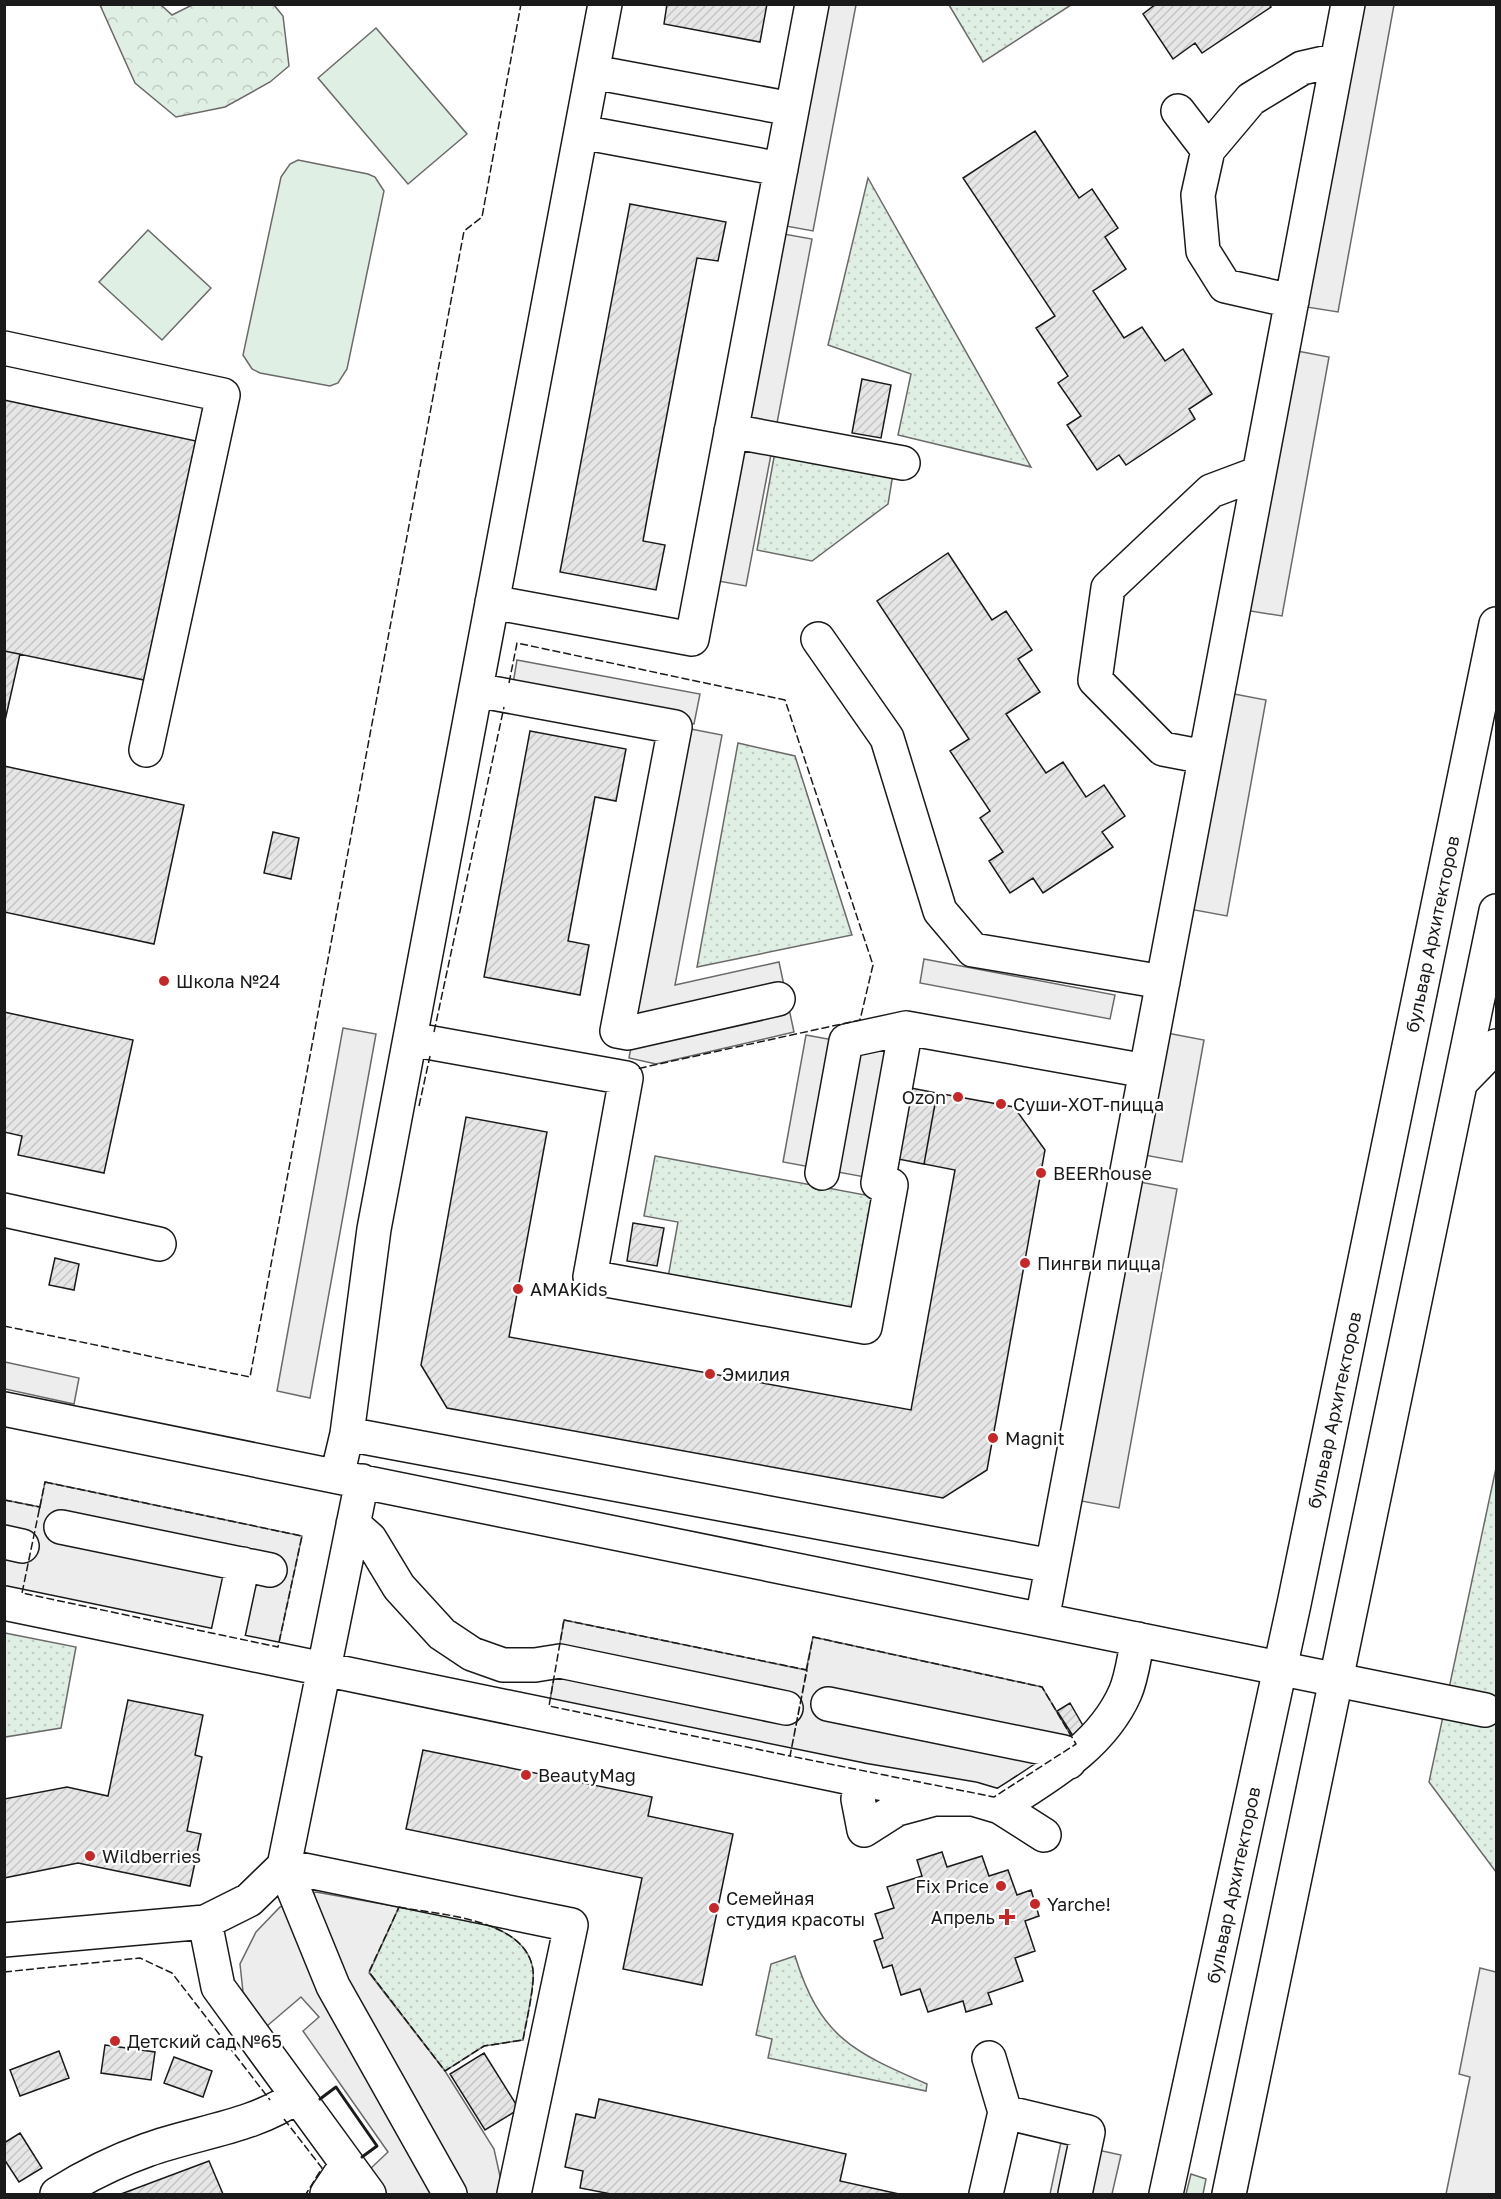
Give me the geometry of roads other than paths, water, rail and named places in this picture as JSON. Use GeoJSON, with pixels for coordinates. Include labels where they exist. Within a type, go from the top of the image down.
{"type":"FeatureCollection","features":[{"type":"Feature","properties":{"kind":"street"},"geometry":{"type":"LineString","coordinates":[[450,2194],[333,1986],[284,1866],[353,1524],[347,1434],[374,1228],[605,4]]}},
{"type":"Feature","properties":{"kind":"street"},"geometry":{"type":"LineString","coordinates":[[492,602],[692,639],[812,4]]}},
{"type":"Feature","properties":{"kind":"street"},"geometry":{"type":"LineString","coordinates":[[1042,1620],[1348,4]]}},
{"type":"Feature","properties":{"kind":"street"},"geometry":{"type":"LineString","coordinates":[[1292,301],[1225,286],[1203,251],[1198,195],[1208,150],[1251,99],[1302,68],[1337,60]]}},
{"type":"Feature","properties":{"kind":"street"},"geometry":{"type":"LineString","coordinates":[[593,72],[792,109]]}},
{"type":"Feature","properties":{"kind":"street"},"geometry":{"type":"LineString","coordinates":[[1179,111],[1208,150]]}},
{"type":"Feature","properties":{"kind":"street"},"geometry":{"type":"LineString","coordinates":[[581,132],[780,169]]}},
{"type":"Feature","properties":{"kind":"street"},"geometry":{"type":"LineString","coordinates":[[4,348],[223,395],[146,750]]}},
{"type":"Feature","properties":{"kind":"street"},"geometry":{"type":"LineString","coordinates":[[731,431],[903,463]]}},
{"type":"Feature","properties":{"kind":"street"},"geometry":{"type":"LineString","coordinates":[[1205,757],[1163,749],[1095,680],[1108,588],[1210,491],[1259,473]]}},
{"type":"Feature","properties":{"kind":"street","name":"бульвар Архитекторов"},"geometry":{"type":"LineString","coordinates":[[1229,2194],[1308,1674],[1497,624]]}},
{"type":"Feature","properties":{"kind":"street"},"geometry":{"type":"LineString","coordinates":[[818,639],[887,738],[940,911],[973,950],[1163,982]]}},
{"type":"Feature","properties":{"kind":"street"},"geometry":{"type":"LineString","coordinates":[[476,690],[675,727],[617,1031],[628,1033],[778,999]]}},
{"type":"Feature","properties":{"kind":"street","name":"бульвар Архитекторов"},"geometry":{"type":"LineString","coordinates":[[1166,2194],[1308,1674],[1461,1082],[1497,911]]}},
{"type":"Feature","properties":{"kind":"street"},"geometry":{"type":"LineString","coordinates":[[410,1039],[626,1078],[590,1277],[865,1327],[891,1185],[878,1183],[906,1028]]}},
{"type":"Feature","properties":{"kind":"street"},"geometry":{"type":"LineString","coordinates":[[822,1173],[846,1041],[906,1028],[1146,1071]]}},
{"type":"Feature","properties":{"kind":"street"},"geometry":{"type":"LineString","coordinates":[[1461,1082],[1497,1046]]}},
{"type":"Feature","properties":{"kind":"street"},"geometry":{"type":"LineString","coordinates":[[4,1210],[159,1244]]}},
{"type":"Feature","properties":{"kind":"street"},"geometry":{"type":"LineString","coordinates":[[4,1408],[1485,1710]]}},
{"type":"Feature","properties":{"kind":"street"},"geometry":{"type":"LineString","coordinates":[[347,1434],[1052,1566]]}},
{"type":"Feature","properties":{"kind":"street"},"geometry":{"type":"LineString","coordinates":[[353,1524],[370,1539],[399,1587],[442,1634],[472,1654],[503,1665],[535,1665],[560,1661],[786,1708]]}},
{"type":"Feature","properties":{"kind":"street"},"geometry":{"type":"LineString","coordinates":[[61,1527],[257,1567],[225,1648]]}},
{"type":"Feature","properties":{"kind":"street"},"geometry":{"type":"LineString","coordinates":[[4,1603],[861,1780],[987,1803],[1044,1835]]}},
{"type":"Feature","properties":{"kind":"street"},"geometry":{"type":"LineString","coordinates":[[861,1780],[858,1799],[864,1830],[897,1809],[934,1799],[987,1803],[1069,1762],[1107,1724],[1121,1700],[1138,1639]]}},
{"type":"Feature","properties":{"kind":"street"},"geometry":{"type":"LineString","coordinates":[[828,1704],[1063,1752],[1069,1762]]}},
{"type":"Feature","properties":{"kind":"street"},"geometry":{"type":"LineString","coordinates":[[4,1940],[205,1922],[249,1900],[284,1866]]}},
{"type":"Feature","properties":{"kind":"street"},"geometry":{"type":"LineString","coordinates":[[284,1866],[571,1925],[514,2194]]}},
{"type":"Feature","properties":{"kind":"street"},"geometry":{"type":"LineString","coordinates":[[205,1922],[218,1987],[369,2194]]}},
{"type":"Feature","properties":{"kind":"street"},"geometry":{"type":"LineString","coordinates":[[986,2194],[1005,2112],[989,2058]]}},
{"type":"Feature","properties":{"kind":"street"},"geometry":{"type":"LineString","coordinates":[[57,2194],[74,2183],[146,2150],[278,2110],[297,2096]]}},
{"type":"Feature","properties":{"kind":"street"},"geometry":{"type":"LineString","coordinates":[[1005,2112],[1088,2132],[1075,2194]]}},
{"type":"Feature","properties":{"kind":"street"},"geometry":{"type":"LineString","coordinates":[[327,2194],[347,2164]]}},
{"type":"Feature","properties":{"kind":"place","name":"Школа №24"},"geometry":{"type":"Point","coordinates":[164,981]}},
{"type":"Feature","properties":{"kind":"place","name":"Ozon"},"geometry":{"type":"Point","coordinates":[958,1097]}},
{"type":"Feature","properties":{"kind":"place","name":"Суши-ХОТ-пицца"},"geometry":{"type":"Point","coordinates":[1001,1104]}},
{"type":"Feature","properties":{"kind":"place","name":"BEERhouse"},"geometry":{"type":"Point","coordinates":[1041,1173]}},
{"type":"Feature","properties":{"kind":"place","name":"Пингви пицца"},"geometry":{"type":"Point","coordinates":[1025,1263]}},
{"type":"Feature","properties":{"kind":"place","name":"AMAKids"},"geometry":{"type":"Point","coordinates":[518,1289]}},
{"type":"Feature","properties":{"kind":"place","name":"Эмилия"},"geometry":{"type":"Point","coordinates":[710,1374]}},
{"type":"Feature","properties":{"kind":"place","name":"Magnit"},"geometry":{"type":"Point","coordinates":[993,1438]}},
{"type":"Feature","properties":{"kind":"place","name":"BeautyMag"},"geometry":{"type":"Point","coordinates":[526,1775]}},
{"type":"Feature","properties":{"kind":"place","name":"Wildberries"},"geometry":{"type":"Point","coordinates":[90,1856]}},
{"type":"Feature","properties":{"kind":"place","name":"Fix Price"},"geometry":{"type":"Point","coordinates":[1001,1886]}},
{"type":"Feature","properties":{"kind":"place","name":"Yarche!"},"geometry":{"type":"Point","coordinates":[1035,1904]}},
{"type":"Feature","properties":{"kind":"place","name":"Семейная студия красоты"},"geometry":{"type":"Point","coordinates":[714,1908]}},
{"type":"Feature","properties":{"kind":"place","name":"Апрель"},"geometry":{"type":"Point","coordinates":[1007,1917]}},
{"type":"Feature","properties":{"kind":"place","name":"Детский сад №65"},"geometry":{"type":"Point","coordinates":[115,2041]}}]}
